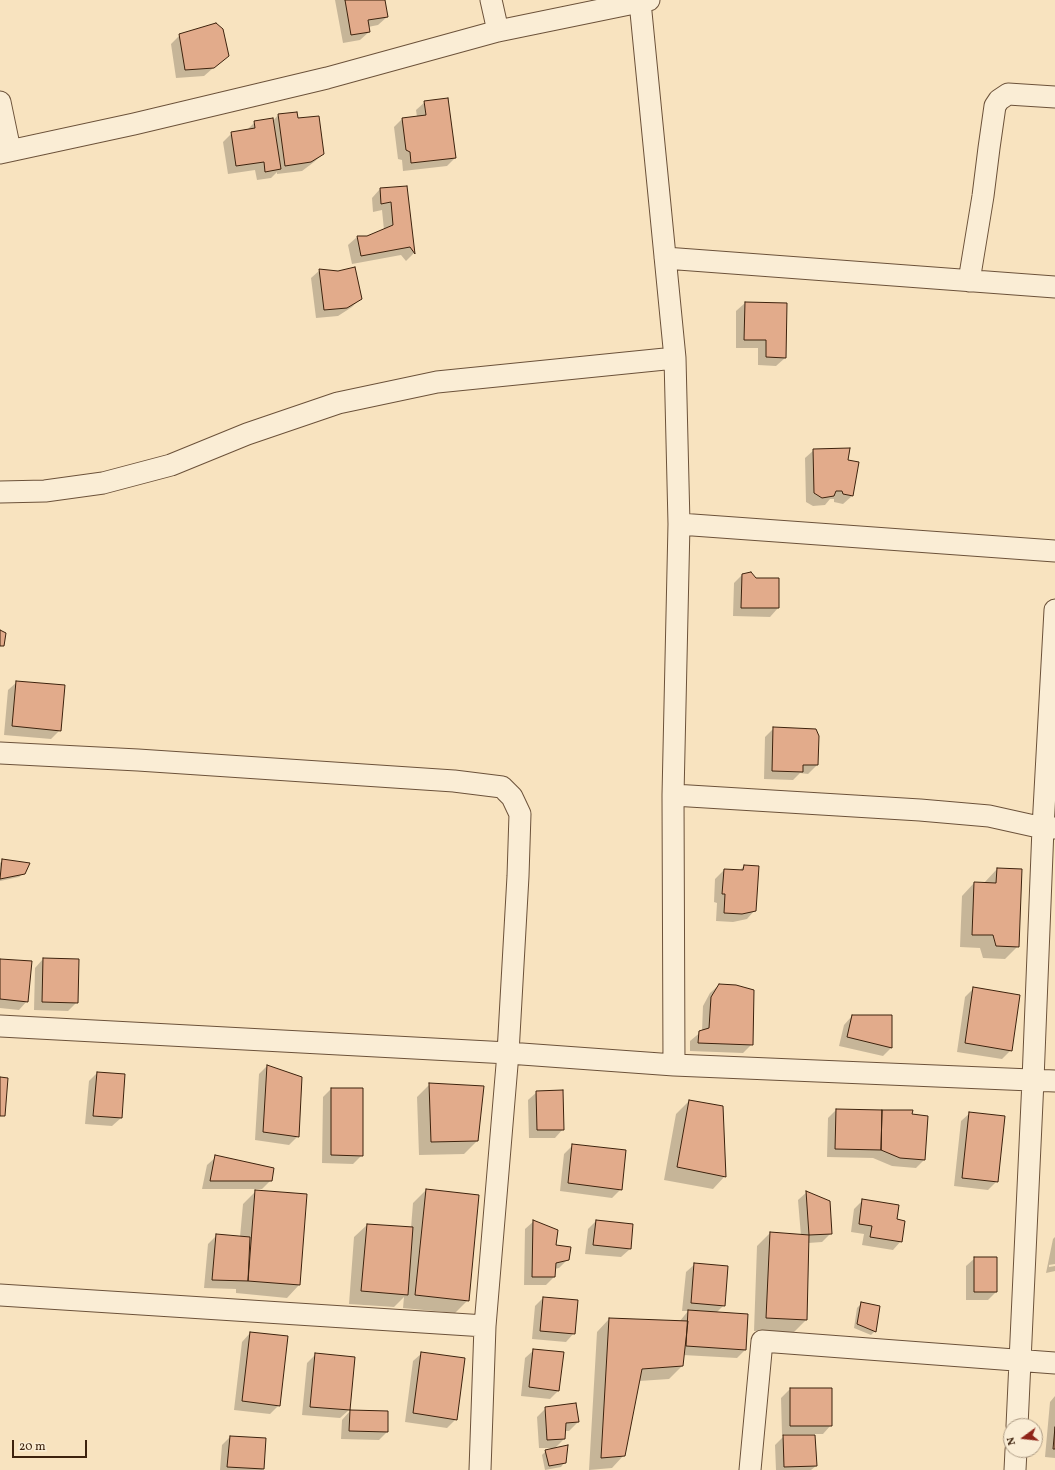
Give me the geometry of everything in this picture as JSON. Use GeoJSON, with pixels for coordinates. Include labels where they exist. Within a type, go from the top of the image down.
{"type":"FeatureCollection","features":[{"type":"Feature","properties":{"kind":"street"},"geometry":{"type":"LineString","coordinates":[[491,0],[498,31]]}},
{"type":"Feature","properties":{"kind":"street"},"geometry":{"type":"LineString","coordinates":[[0,102],[5,151],[134,124],[327,78],[498,31],[644,1],[665,258],[675,358],[678,524],[673,795],[674,1065]]}},
{"type":"Feature","properties":{"kind":"street"},"geometry":{"type":"LineString","coordinates":[[970,281],[995,106],[999,100],[1008,94],[1055,97]]}},
{"type":"Feature","properties":{"kind":"street"},"geometry":{"type":"LineString","coordinates":[[665,258],[1055,287]]}},
{"type":"Feature","properties":{"kind":"street"},"geometry":{"type":"LineString","coordinates":[[0,492],[45,491],[103,483],[171,465],[247,434],[338,403],[437,382],[675,358]]}},
{"type":"Feature","properties":{"kind":"street"},"geometry":{"type":"LineString","coordinates":[[678,524],[1055,551]]}},
{"type":"Feature","properties":{"kind":"street"},"geometry":{"type":"LineString","coordinates":[[1017,1418],[1033,1080],[1049,828],[1055,610]]}},
{"type":"Feature","properties":{"kind":"street"},"geometry":{"type":"LineString","coordinates":[[0,753],[454,781],[502,787],[512,797],[520,814],[508,1053],[486,1326],[480,1470]]}},
{"type":"Feature","properties":{"kind":"street"},"geometry":{"type":"LineString","coordinates":[[673,795],[920,810],[989,816],[1049,828]]}},
{"type":"Feature","properties":{"kind":"street"},"geometry":{"type":"LineString","coordinates":[[0,1026],[508,1053],[674,1065],[1055,1081]]}},
{"type":"Feature","properties":{"kind":"street"},"geometry":{"type":"LineString","coordinates":[[0,1295],[486,1326]]}},
{"type":"Feature","properties":{"kind":"street"},"geometry":{"type":"LineString","coordinates":[[750,1470],[762,1341],[1055,1363]]}},
{"type":"Feature","properties":{"kind":"street"},"geometry":{"type":"LineString","coordinates":[[1015,1470],[1016,1458]]}},
{"type":"Feature","properties":{"kind":"building"},"geometry":{"type":"Polygon","coordinates":[[[345,0],[385,0],[388,17],[368,20],[370,32],[351,35],[345,0]]]}},
{"type":"Feature","properties":{"kind":"building"},"geometry":{"type":"Polygon","coordinates":[[[216,23],[223,29],[229,56],[214,68],[185,70],[179,34],[216,23]]]}},
{"type":"Feature","properties":{"kind":"building"},"geometry":{"type":"Polygon","coordinates":[[[448,98],[456,158],[411,163],[410,152],[406,150],[402,118],[426,115],[424,101],[448,98]]]}},
{"type":"Feature","properties":{"kind":"building"},"geometry":{"type":"Polygon","coordinates":[[[297,112],[298,118],[319,116],[324,154],[311,162],[285,166],[278,114],[297,112]]]}},
{"type":"Feature","properties":{"kind":"building"},"geometry":{"type":"Polygon","coordinates":[[[273,118],[281,169],[265,172],[264,162],[236,166],[231,132],[255,128],[254,121],[273,118]]]}},
{"type":"Feature","properties":{"kind":"building"},"geometry":{"type":"Polygon","coordinates":[[[407,186],[415,254],[410,247],[361,256],[357,236],[367,236],[393,225],[391,202],[381,204],[380,188],[407,186]]]}},
{"type":"Feature","properties":{"kind":"building"},"geometry":{"type":"Polygon","coordinates":[[[355,267],[362,299],[347,308],[324,310],[319,269],[338,271],[355,267]]]}},
{"type":"Feature","properties":{"kind":"building"},"geometry":{"type":"Polygon","coordinates":[[[745,302],[787,303],[786,358],[766,357],[766,340],[744,340],[745,302]]]}},
{"type":"Feature","properties":{"kind":"building"},"geometry":{"type":"Polygon","coordinates":[[[850,448],[848,460],[859,462],[853,496],[843,494],[842,491],[836,491],[834,496],[822,498],[814,493],[813,449],[850,448]]]}},
{"type":"Feature","properties":{"kind":"building"},"geometry":{"type":"Polygon","coordinates":[[[751,572],[756,578],[779,578],[779,608],[741,608],[742,574],[751,572]]]}},
{"type":"Feature","properties":{"kind":"building"},"geometry":{"type":"Polygon","coordinates":[[[0,630],[6,633],[4,646],[0,646],[0,630]]]}},
{"type":"Feature","properties":{"kind":"building"},"geometry":{"type":"Polygon","coordinates":[[[16,681],[65,685],[61,731],[12,726],[16,681]]]}},
{"type":"Feature","properties":{"kind":"building"},"geometry":{"type":"Polygon","coordinates":[[[773,727],[816,729],[819,736],[818,765],[803,765],[803,772],[772,771],[773,727]]]}},
{"type":"Feature","properties":{"kind":"building"},"geometry":{"type":"Polygon","coordinates":[[[2,859],[30,863],[25,874],[0,879],[2,859]]]}},
{"type":"Feature","properties":{"kind":"building"},"geometry":{"type":"Polygon","coordinates":[[[744,865],[759,866],[756,911],[742,914],[724,913],[725,894],[722,894],[724,869],[743,870],[744,865]]]}},
{"type":"Feature","properties":{"kind":"building"},"geometry":{"type":"Polygon","coordinates":[[[997,868],[1022,869],[1019,947],[996,946],[993,935],[972,935],[974,882],[996,883],[997,868]]]}},
{"type":"Feature","properties":{"kind":"building"},"geometry":{"type":"Polygon","coordinates":[[[43,958],[79,959],[78,1003],[42,1002],[43,958]]]}},
{"type":"Feature","properties":{"kind":"building"},"geometry":{"type":"Polygon","coordinates":[[[0,959],[32,961],[28,1002],[0,999],[0,959]]]}},
{"type":"Feature","properties":{"kind":"building"},"geometry":{"type":"Polygon","coordinates":[[[719,984],[736,985],[754,990],[753,1045],[698,1043],[699,1031],[709,1028],[711,997],[719,984]]]}},
{"type":"Feature","properties":{"kind":"building"},"geometry":{"type":"Polygon","coordinates":[[[973,987],[1020,995],[1012,1051],[965,1043],[973,987]]]}},
{"type":"Feature","properties":{"kind":"building"},"geometry":{"type":"Polygon","coordinates":[[[852,1015],[892,1015],[892,1048],[847,1037],[852,1015]]]}},
{"type":"Feature","properties":{"kind":"building"},"geometry":{"type":"Polygon","coordinates":[[[267,1065],[302,1077],[299,1137],[263,1132],[267,1065]]]}},
{"type":"Feature","properties":{"kind":"building"},"geometry":{"type":"Polygon","coordinates":[[[97,1072],[125,1074],[122,1118],[93,1116],[97,1072]]]}},
{"type":"Feature","properties":{"kind":"building"},"geometry":{"type":"Polygon","coordinates":[[[0,1077],[8,1078],[5,1116],[0,1116],[0,1077]]]}},
{"type":"Feature","properties":{"kind":"building"},"geometry":{"type":"Polygon","coordinates":[[[429,1083],[484,1086],[478,1141],[431,1142],[429,1083]]]}},
{"type":"Feature","properties":{"kind":"building"},"geometry":{"type":"Polygon","coordinates":[[[331,1088],[363,1088],[363,1156],[331,1155],[331,1088]]]}},
{"type":"Feature","properties":{"kind":"building"},"geometry":{"type":"Polygon","coordinates":[[[563,1090],[564,1130],[537,1130],[536,1091],[563,1090]]]}},
{"type":"Feature","properties":{"kind":"building"},"geometry":{"type":"Polygon","coordinates":[[[689,1100],[723,1106],[726,1177],[677,1167],[689,1100]]]}},
{"type":"Feature","properties":{"kind":"building"},"geometry":{"type":"Polygon","coordinates":[[[836,1109],[882,1110],[881,1150],[835,1149],[836,1109]]]}},
{"type":"Feature","properties":{"kind":"building"},"geometry":{"type":"Polygon","coordinates":[[[882,1110],[913,1110],[912,1114],[928,1116],[925,1160],[900,1158],[881,1150],[882,1110]]]}},
{"type":"Feature","properties":{"kind":"building"},"geometry":{"type":"Polygon","coordinates":[[[969,1112],[1005,1116],[998,1182],[962,1178],[969,1112]]]}},
{"type":"Feature","properties":{"kind":"building"},"geometry":{"type":"Polygon","coordinates":[[[572,1144],[626,1150],[622,1190],[568,1183],[572,1144]]]}},
{"type":"Feature","properties":{"kind":"building"},"geometry":{"type":"Polygon","coordinates":[[[215,1155],[274,1168],[272,1181],[210,1181],[215,1155]]]}},
{"type":"Feature","properties":{"kind":"building"},"geometry":{"type":"Polygon","coordinates":[[[426,1189],[479,1195],[469,1301],[415,1295],[426,1189]]]}},
{"type":"Feature","properties":{"kind":"building"},"geometry":{"type":"Polygon","coordinates":[[[255,1190],[307,1194],[300,1285],[248,1281],[255,1190]]]}},
{"type":"Feature","properties":{"kind":"building"},"geometry":{"type":"Polygon","coordinates":[[[806,1191],[830,1201],[832,1234],[809,1235],[806,1191]]]}},
{"type":"Feature","properties":{"kind":"building"},"geometry":{"type":"Polygon","coordinates":[[[862,1199],[899,1205],[897,1219],[905,1221],[902,1242],[870,1237],[872,1226],[859,1224],[862,1199]]]}},
{"type":"Feature","properties":{"kind":"building"},"geometry":{"type":"Polygon","coordinates":[[[533,1220],[558,1230],[556,1245],[571,1247],[569,1260],[556,1263],[555,1277],[532,1277],[533,1220]]]}},
{"type":"Feature","properties":{"kind":"building"},"geometry":{"type":"Polygon","coordinates":[[[596,1220],[633,1224],[631,1249],[593,1245],[596,1220]]]}},
{"type":"Feature","properties":{"kind":"building"},"geometry":{"type":"Polygon","coordinates":[[[367,1224],[413,1227],[408,1295],[361,1291],[367,1224]]]}},
{"type":"Feature","properties":{"kind":"building"},"geometry":{"type":"Polygon","coordinates":[[[770,1232],[809,1235],[807,1320],[766,1318],[770,1232]]]}},
{"type":"Feature","properties":{"kind":"building"},"geometry":{"type":"Polygon","coordinates":[[[216,1234],[250,1237],[248,1281],[212,1280],[216,1234]]]}},
{"type":"Feature","properties":{"kind":"building"},"geometry":{"type":"Polygon","coordinates":[[[974,1257],[997,1257],[997,1292],[974,1292],[974,1257]]]}},
{"type":"Feature","properties":{"kind":"building"},"geometry":{"type":"Polygon","coordinates":[[[694,1263],[728,1266],[725,1306],[691,1303],[694,1263]]]}},
{"type":"Feature","properties":{"kind":"building"},"geometry":{"type":"Polygon","coordinates":[[[543,1297],[578,1300],[575,1334],[540,1331],[543,1297]]]}},
{"type":"Feature","properties":{"kind":"building"},"geometry":{"type":"Polygon","coordinates":[[[861,1302],[880,1306],[876,1332],[857,1324],[861,1302]]]}},
{"type":"Feature","properties":{"kind":"building"},"geometry":{"type":"Polygon","coordinates":[[[688,1310],[748,1314],[746,1350],[686,1346],[688,1310]]]}},
{"type":"Feature","properties":{"kind":"building"},"geometry":{"type":"Polygon","coordinates":[[[609,1318],[688,1321],[683,1366],[642,1369],[625,1456],[601,1458],[609,1318]]]}},
{"type":"Feature","properties":{"kind":"building"},"geometry":{"type":"Polygon","coordinates":[[[250,1332],[288,1336],[280,1406],[242,1401],[250,1332]]]}},
{"type":"Feature","properties":{"kind":"building"},"geometry":{"type":"Polygon","coordinates":[[[533,1349],[564,1352],[559,1391],[529,1387],[533,1349]]]}},
{"type":"Feature","properties":{"kind":"building"},"geometry":{"type":"Polygon","coordinates":[[[421,1352],[465,1358],[457,1420],[413,1413],[421,1352]]]}},
{"type":"Feature","properties":{"kind":"building"},"geometry":{"type":"Polygon","coordinates":[[[315,1353],[355,1357],[350,1410],[310,1407],[315,1353]]]}},
{"type":"Feature","properties":{"kind":"building"},"geometry":{"type":"Polygon","coordinates":[[[790,1388],[832,1388],[832,1426],[790,1426],[790,1388]]]}},
{"type":"Feature","properties":{"kind":"building"},"geometry":{"type":"Polygon","coordinates":[[[576,1403],[579,1422],[566,1423],[565,1439],[547,1440],[545,1407],[576,1403]]]}},
{"type":"Feature","properties":{"kind":"building"},"geometry":{"type":"Polygon","coordinates":[[[350,1410],[388,1411],[388,1432],[349,1431],[350,1410]]]}},
{"type":"Feature","properties":{"kind":"building"},"geometry":{"type":"Polygon","coordinates":[[[1055,1427],[1055,1449],[1053,1449],[1055,1427]]]}},
{"type":"Feature","properties":{"kind":"building"},"geometry":{"type":"Polygon","coordinates":[[[783,1435],[815,1435],[817,1466],[784,1467],[783,1435]]]}},
{"type":"Feature","properties":{"kind":"building"},"geometry":{"type":"Polygon","coordinates":[[[230,1436],[266,1438],[264,1469],[227,1467],[230,1436]]]}},
{"type":"Feature","properties":{"kind":"building"},"geometry":{"type":"Polygon","coordinates":[[[568,1445],[566,1463],[549,1466],[545,1450],[568,1445]]]}}]}
